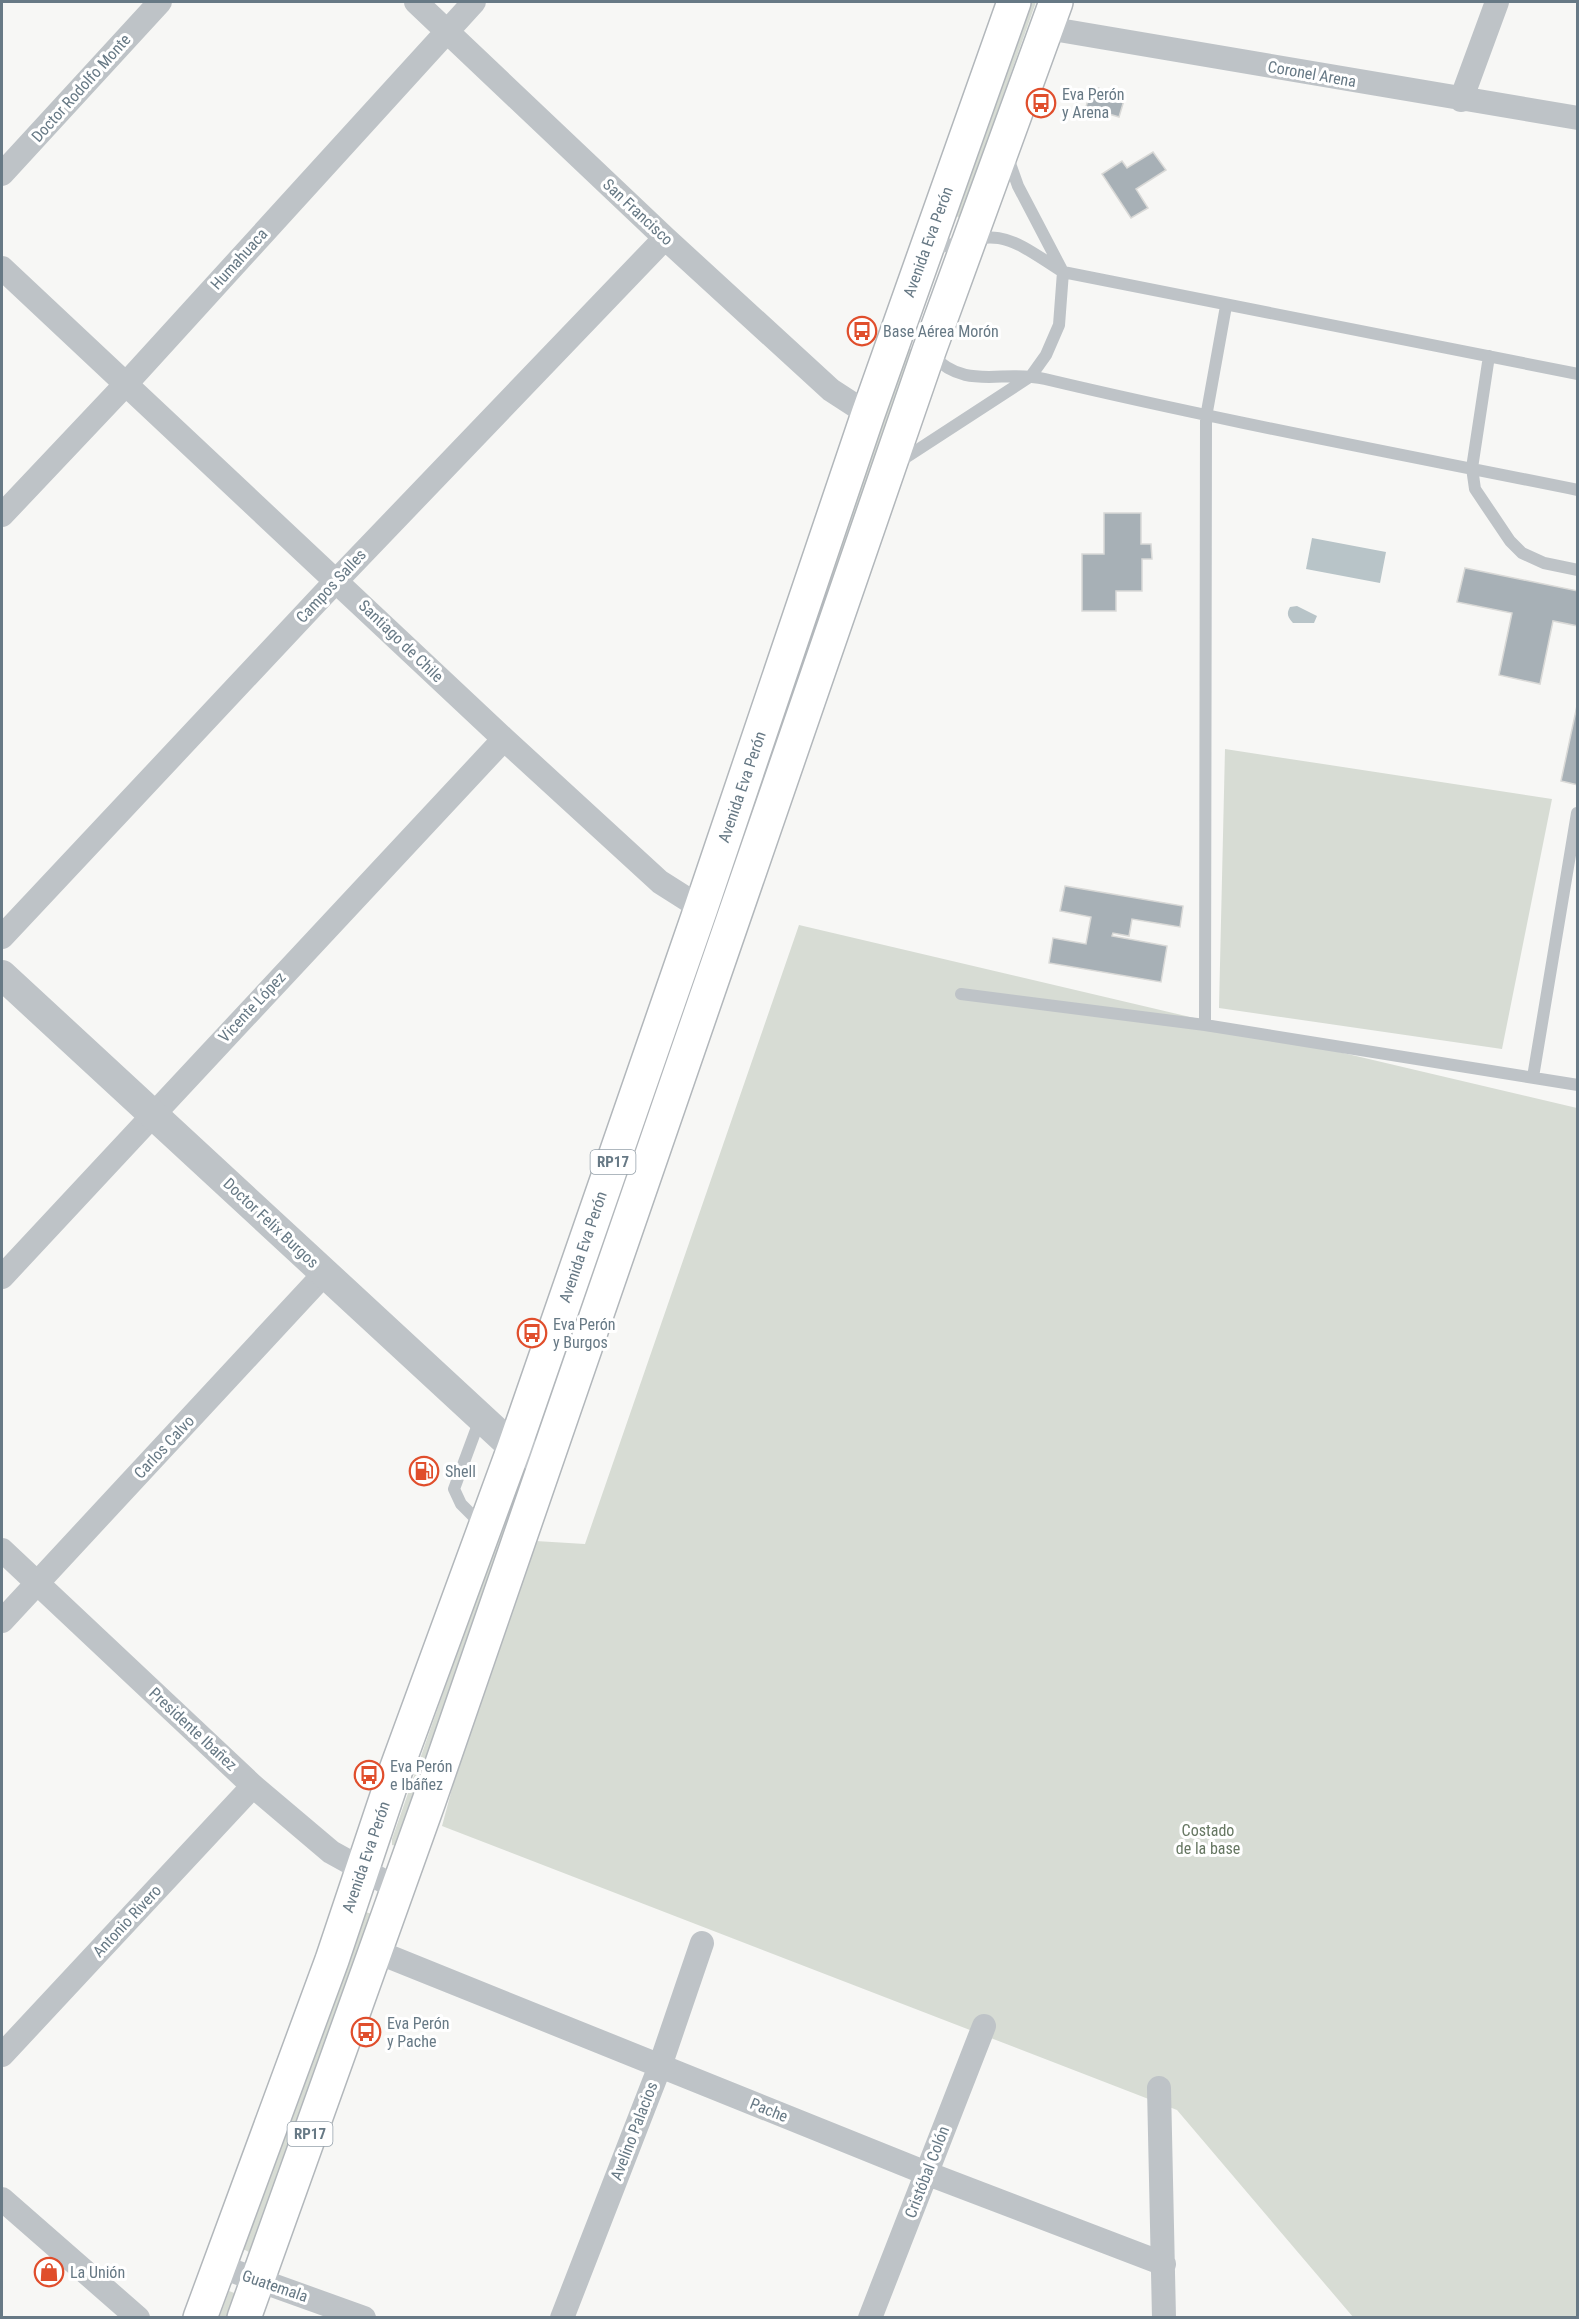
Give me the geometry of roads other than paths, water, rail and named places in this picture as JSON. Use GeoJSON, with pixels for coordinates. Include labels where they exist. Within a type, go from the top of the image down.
{"type":"FeatureCollection","features":[{"type":"Feature","properties":{"kind":"main road","name":"Avenida Eva Perón"},"geometry":{"type":"LineString","coordinates":[[200,2318],[328,1971],[361,1869],[514,1448],[701,908],[868,414],[915,298],[924,252],[1010,3]]}},
{"type":"Feature","properties":{"kind":"main road","name":"Avenida Eva Perón"},"geometry":{"type":"LineString","coordinates":[[244,2318],[398,1890],[887,469],[926,341],[971,239],[1052,15]]}},
{"type":"Feature","properties":{"kind":"street","name":"Doctor Rodolfo Monte"},"geometry":{"type":"LineString","coordinates":[[2,174],[160,2]]}},
{"type":"Feature","properties":{"kind":"street","name":"San Francisco"},"geometry":{"type":"LineString","coordinates":[[416,2],[665,238],[831,390],[868,414]]}},
{"type":"Feature","properties":{"kind":"street","name":"Humahuaca"},"geometry":{"type":"LineString","coordinates":[[2,515],[125,385],[474,2]]}},
{"type":"Feature","properties":{"kind":"street"},"geometry":{"type":"LineString","coordinates":[[1461,100],[1497,2]]}},
{"type":"Feature","properties":{"kind":"street","name":"Coronel Arena"},"geometry":{"type":"LineString","coordinates":[[1052,15],[1461,100],[1578,118]]}},
{"type":"Feature","properties":{"kind":"street","name":"Campos Salles"},"geometry":{"type":"LineString","coordinates":[[2,937],[337,580],[665,238]]}},
{"type":"Feature","properties":{"kind":"street","name":"Santiago de Chile"},"geometry":{"type":"LineString","coordinates":[[2,268],[504,739],[660,882],[701,908]]}},
{"type":"Feature","properties":{"kind":"street","name":"Vicente López"},"geometry":{"type":"LineString","coordinates":[[2,1277],[151,1113],[504,739]]}},
{"type":"Feature","properties":{"kind":"street","name":"Doctor Felix Burgos"},"geometry":{"type":"LineString","coordinates":[[2,975],[514,1448],[546,1460]]}},
{"type":"Feature","properties":{"kind":"street","name":"Carlos Calvo"},"geometry":{"type":"LineString","coordinates":[[2,1621],[325,1273]]}},
{"type":"Feature","properties":{"kind":"street","name":"Presidente Ibañez"},"geometry":{"type":"LineString","coordinates":[[2,1550],[253,1786],[332,1852],[398,1890]]}},
{"type":"Feature","properties":{"kind":"street","name":"Antonio Rivero"},"geometry":{"type":"LineString","coordinates":[[2,2055],[253,1786]]}},
{"type":"Feature","properties":{"kind":"street","name":"Avelino Palacios"},"geometry":{"type":"LineString","coordinates":[[562,2318],[660,2066],[702,1943]]}},
{"type":"Feature","properties":{"kind":"street","name":"Pache"},"geometry":{"type":"LineString","coordinates":[[375,1951],[926,2173],[1164,2264]]}},
{"type":"Feature","properties":{"kind":"street","name":"Cristóbal Colón"},"geometry":{"type":"LineString","coordinates":[[870,2318],[984,2026]]}},
{"type":"Feature","properties":{"kind":"street"},"geometry":{"type":"LineString","coordinates":[[1159,2088],[1164,2318]]}},
{"type":"Feature","properties":{"kind":"street"},"geometry":{"type":"LineString","coordinates":[[2,2199],[138,2318]]}},
{"type":"Feature","properties":{"kind":"street","name":"Guatemala"},"geometry":{"type":"LineString","coordinates":[[219,2266],[364,2318]]}},
{"type":"Feature","properties":{"kind":"lane"},"geometry":{"type":"LineString","coordinates":[[887,469],[1031,376],[1046,354],[1059,325],[1063,272],[1018,186],[1005,148]]}},
{"type":"Feature","properties":{"kind":"lane"},"geometry":{"type":"LineString","coordinates":[[924,252],[991,236],[1013,240],[1063,272],[1578,374]]}},
{"type":"Feature","properties":{"kind":"lane"},"geometry":{"type":"LineString","coordinates":[[1205,1025],[1206,417],[1227,306]]}},
{"type":"Feature","properties":{"kind":"lane"},"geometry":{"type":"LineString","coordinates":[[926,341],[944,368],[963,376],[1031,376],[1206,417],[1578,490]]}},
{"type":"Feature","properties":{"kind":"lane"},"geometry":{"type":"LineString","coordinates":[[1489,356],[1472,468],[1475,489],[1510,541],[1522,554],[1544,563],[1578,570]]}},
{"type":"Feature","properties":{"kind":"lane"},"geometry":{"type":"LineString","coordinates":[[1533,1077],[1577,813]]}},
{"type":"Feature","properties":{"kind":"lane"},"geometry":{"type":"LineString","coordinates":[[961,994],[1205,1025],[1578,1085]]}},
{"type":"Feature","properties":{"kind":"lane"},"geometry":{"type":"LineString","coordinates":[[480,1417],[454,1489],[461,1504],[484,1528]]}},
{"type":"Feature","properties":{"kind":"place","name":"Eva Perón y Arena"},"geometry":{"type":"Point","coordinates":[1041,103]}},
{"type":"Feature","properties":{"kind":"place","name":"Base Aérea Morón"},"geometry":{"type":"Point","coordinates":[862,331]}},
{"type":"Feature","properties":{"kind":"place","name":"Eva Perón y Burgos"},"geometry":{"type":"Point","coordinates":[532,1333]}},
{"type":"Feature","properties":{"kind":"place","name":"Shell"},"geometry":{"type":"Point","coordinates":[424,1471]}},
{"type":"Feature","properties":{"kind":"place","name":"Eva Perón e Ibáñez"},"geometry":{"type":"Point","coordinates":[369,1775]}},
{"type":"Feature","properties":{"kind":"place","name":"Eva Perón y Pache"},"geometry":{"type":"Point","coordinates":[366,2032]}},
{"type":"Feature","properties":{"kind":"place","name":"La Unión"},"geometry":{"type":"Point","coordinates":[49,2272]}},
{"type":"Feature","properties":{"kind":"park label","name":"Costado de la base"},"geometry":{"type":"Point","coordinates":[1208,1839]}}]}
